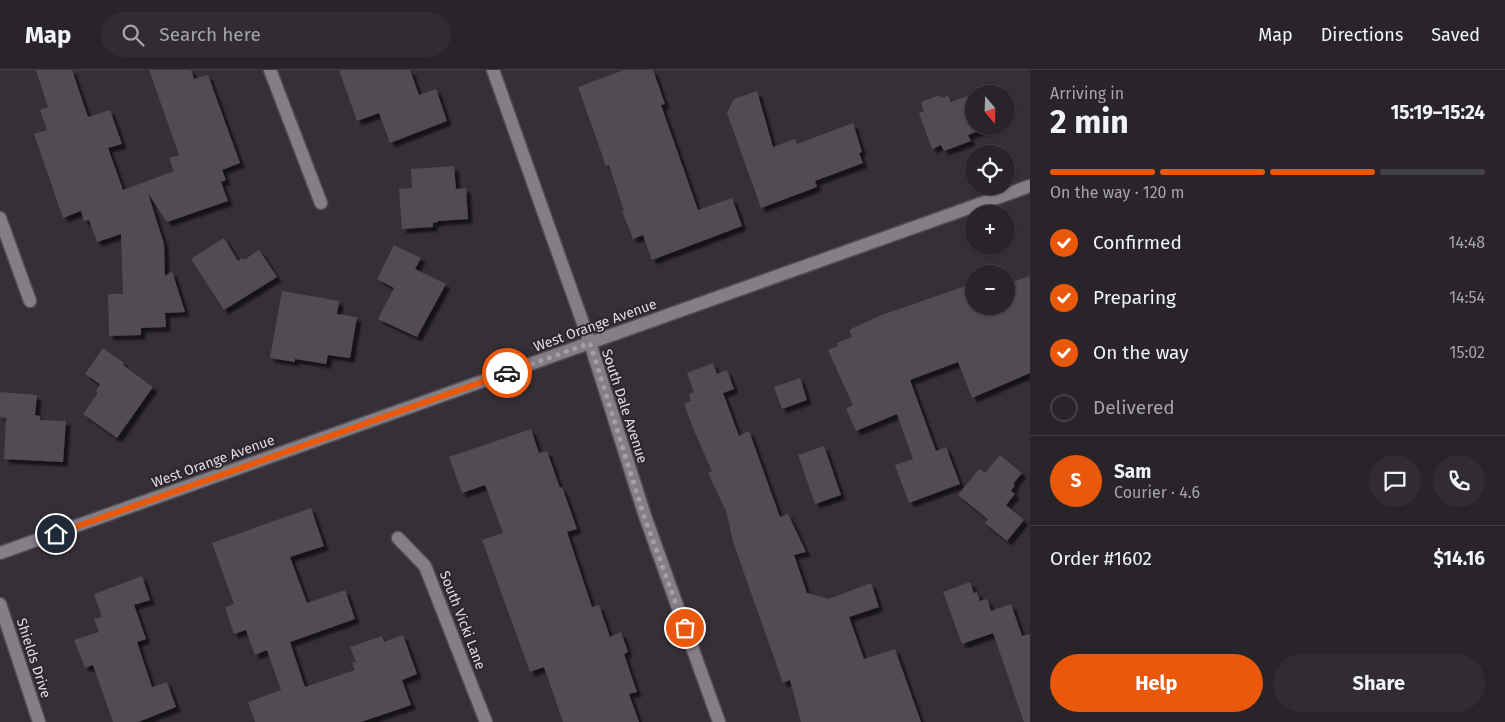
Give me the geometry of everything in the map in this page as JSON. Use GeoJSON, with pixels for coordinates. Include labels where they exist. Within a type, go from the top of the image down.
{"type":"FeatureCollection","features":[{"type":"Feature","properties":{"kind":"street"},"geometry":{"type":"LineString","coordinates":[[270,70],[321,203]]}},
{"type":"Feature","properties":{"kind":"street","name":"South Dale Avenue"},"geometry":{"type":"LineString","coordinates":[[493,70],[590,343],[644,516],[719,722]]}},
{"type":"Feature","properties":{"kind":"street","name":"West Orange Avenue"},"geometry":{"type":"LineString","coordinates":[[0,553],[1030,186]]}},
{"type":"Feature","properties":{"kind":"street"},"geometry":{"type":"LineString","coordinates":[[0,218],[30,301]]}},
{"type":"Feature","properties":{"kind":"street","name":"South Vicki Lane"},"geometry":{"type":"LineString","coordinates":[[398,538],[426,566],[486,722]]}},
{"type":"Feature","properties":{"kind":"street","name":"Shields Drive"},"geometry":{"type":"LineString","coordinates":[[0,604],[39,722]]}},
{"type":"Feature","properties":{"kind":"building"},"geometry":{"type":"Polygon","coordinates":[[[36,70],[72,70],[88,117],[110,110],[122,144],[108,148],[123,190],[174,171],[169,158],[179,155],[149,70],[191,70],[194,79],[208,75],[240,163],[222,170],[226,180],[221,182],[228,201],[167,222],[148,193],[164,244],[165,276],[172,271],[185,312],[165,313],[166,327],[141,328],[141,335],[109,336],[108,294],[123,294],[121,234],[97,242],[89,220],[84,221],[81,211],[63,218],[34,134],[47,130],[40,110],[48,107],[36,70]]]}},
{"type":"Feature","properties":{"kind":"building"},"geometry":{"type":"Polygon","coordinates":[[[339,70],[410,70],[419,95],[436,89],[447,121],[390,143],[379,113],[357,121],[339,70]]]}},
{"type":"Feature","properties":{"kind":"building"},"geometry":{"type":"Polygon","coordinates":[[[624,70],[653,70],[665,104],[661,105],[698,210],[732,198],[742,226],[652,260],[643,235],[633,239],[622,211],[624,211],[609,165],[606,166],[578,87],[624,70]]]}},
{"type":"Feature","properties":{"kind":"building"},"geometry":{"type":"Polygon","coordinates":[[[757,91],[773,147],[795,139],[797,144],[853,123],[862,152],[859,153],[863,163],[815,181],[817,187],[761,208],[727,113],[734,99],[757,91]]]}},
{"type":"Feature","properties":{"kind":"building"},"geometry":{"type":"Polygon","coordinates":[[[940,95],[941,98],[948,96],[951,102],[965,97],[965,135],[968,135],[971,141],[944,151],[941,145],[932,149],[919,113],[924,111],[921,102],[940,95]]]}},
{"type":"Feature","properties":{"kind":"building"},"geometry":{"type":"Polygon","coordinates":[[[454,166],[456,189],[466,188],[468,219],[438,221],[433,223],[433,227],[402,229],[399,189],[412,188],[411,169],[454,166]]]}},
{"type":"Feature","properties":{"kind":"building"},"geometry":{"type":"Polygon","coordinates":[[[224,238],[238,261],[242,258],[244,260],[259,250],[277,277],[224,310],[191,259],[224,238]]]}},
{"type":"Feature","properties":{"kind":"building"},"geometry":{"type":"Polygon","coordinates":[[[394,245],[421,258],[415,269],[446,284],[417,337],[378,319],[394,288],[377,279],[394,245]]]}},
{"type":"Feature","properties":{"kind":"building"},"geometry":{"type":"Polygon","coordinates":[[[1030,276],[1030,373],[972,398],[958,362],[910,380],[936,451],[946,447],[960,484],[909,503],[895,465],[913,459],[897,414],[856,431],[846,408],[853,405],[828,350],[838,346],[837,343],[852,337],[849,330],[879,316],[965,286],[965,315],[1015,315],[1015,281],[1030,276]]]}},
{"type":"Feature","properties":{"kind":"building"},"geometry":{"type":"Polygon","coordinates":[[[282,291],[339,301],[337,314],[357,317],[350,358],[328,355],[326,364],[295,359],[295,362],[270,358],[282,291]]]}},
{"type":"Feature","properties":{"kind":"building"},"geometry":{"type":"Polygon","coordinates":[[[103,348],[153,387],[117,438],[83,414],[98,393],[96,391],[100,384],[85,374],[103,348]]]}},
{"type":"Feature","properties":{"kind":"building"},"geometry":{"type":"Polygon","coordinates":[[[713,363],[717,374],[727,370],[734,389],[723,393],[739,436],[749,431],[780,517],[788,514],[806,552],[794,555],[807,593],[829,599],[871,583],[879,607],[849,617],[864,659],[895,649],[921,722],[801,722],[790,680],[783,683],[734,545],[726,511],[708,473],[712,471],[684,404],[691,401],[689,394],[694,392],[687,373],[713,363]]]}},
{"type":"Feature","properties":{"kind":"building"},"geometry":{"type":"Polygon","coordinates":[[[800,378],[807,400],[782,409],[774,387],[800,378]]]}},
{"type":"Feature","properties":{"kind":"building"},"geometry":{"type":"Polygon","coordinates":[[[0,392],[37,395],[35,415],[40,416],[40,420],[66,421],[63,462],[4,459],[6,418],[0,417],[0,392]]]}},
{"type":"Feature","properties":{"kind":"building"},"geometry":{"type":"Polygon","coordinates":[[[531,429],[539,453],[547,451],[577,529],[567,532],[592,607],[599,605],[610,637],[621,632],[628,652],[624,654],[637,692],[629,694],[639,722],[563,722],[544,667],[530,672],[482,540],[503,533],[485,485],[462,493],[449,457],[531,429]]]}},
{"type":"Feature","properties":{"kind":"building"},"geometry":{"type":"Polygon","coordinates":[[[824,446],[841,495],[815,504],[798,455],[824,446]]]}},
{"type":"Feature","properties":{"kind":"building"},"geometry":{"type":"Polygon","coordinates":[[[1000,455],[1022,473],[1013,484],[1015,485],[1011,491],[1015,494],[1006,505],[1024,520],[1007,541],[985,523],[988,519],[958,495],[979,469],[985,473],[1000,455]]]}},
{"type":"Feature","properties":{"kind":"building"},"geometry":{"type":"Polygon","coordinates":[[[311,508],[324,546],[290,557],[307,603],[345,590],[355,619],[290,642],[305,687],[355,670],[352,663],[356,662],[350,647],[382,636],[384,642],[403,635],[417,674],[402,680],[411,705],[361,722],[255,722],[248,702],[281,690],[267,650],[255,655],[246,630],[234,634],[225,607],[234,604],[212,543],[311,508]]]}},
{"type":"Feature","properties":{"kind":"building"},"geometry":{"type":"Polygon","coordinates":[[[142,576],[150,600],[134,605],[146,639],[137,642],[152,687],[167,682],[176,707],[138,722],[113,722],[93,665],[85,668],[74,640],[99,632],[94,619],[102,617],[94,594],[142,576]]]}},
{"type":"Feature","properties":{"kind":"building"},"geometry":{"type":"Polygon","coordinates":[[[970,582],[974,593],[977,592],[980,601],[987,599],[991,611],[1011,604],[1022,636],[1030,634],[1030,722],[1024,722],[993,633],[962,644],[943,592],[970,582]]]}},
{"type":"Feature","properties":{"kind":"way so far"},"geometry":{"type":"LineString","coordinates":[[507,373],[590,343],[644,516],[685,628]]}},
{"type":"Feature","properties":{"kind":"route"},"geometry":{"type":"LineString","coordinates":[[56,534],[507,373]]}}]}
